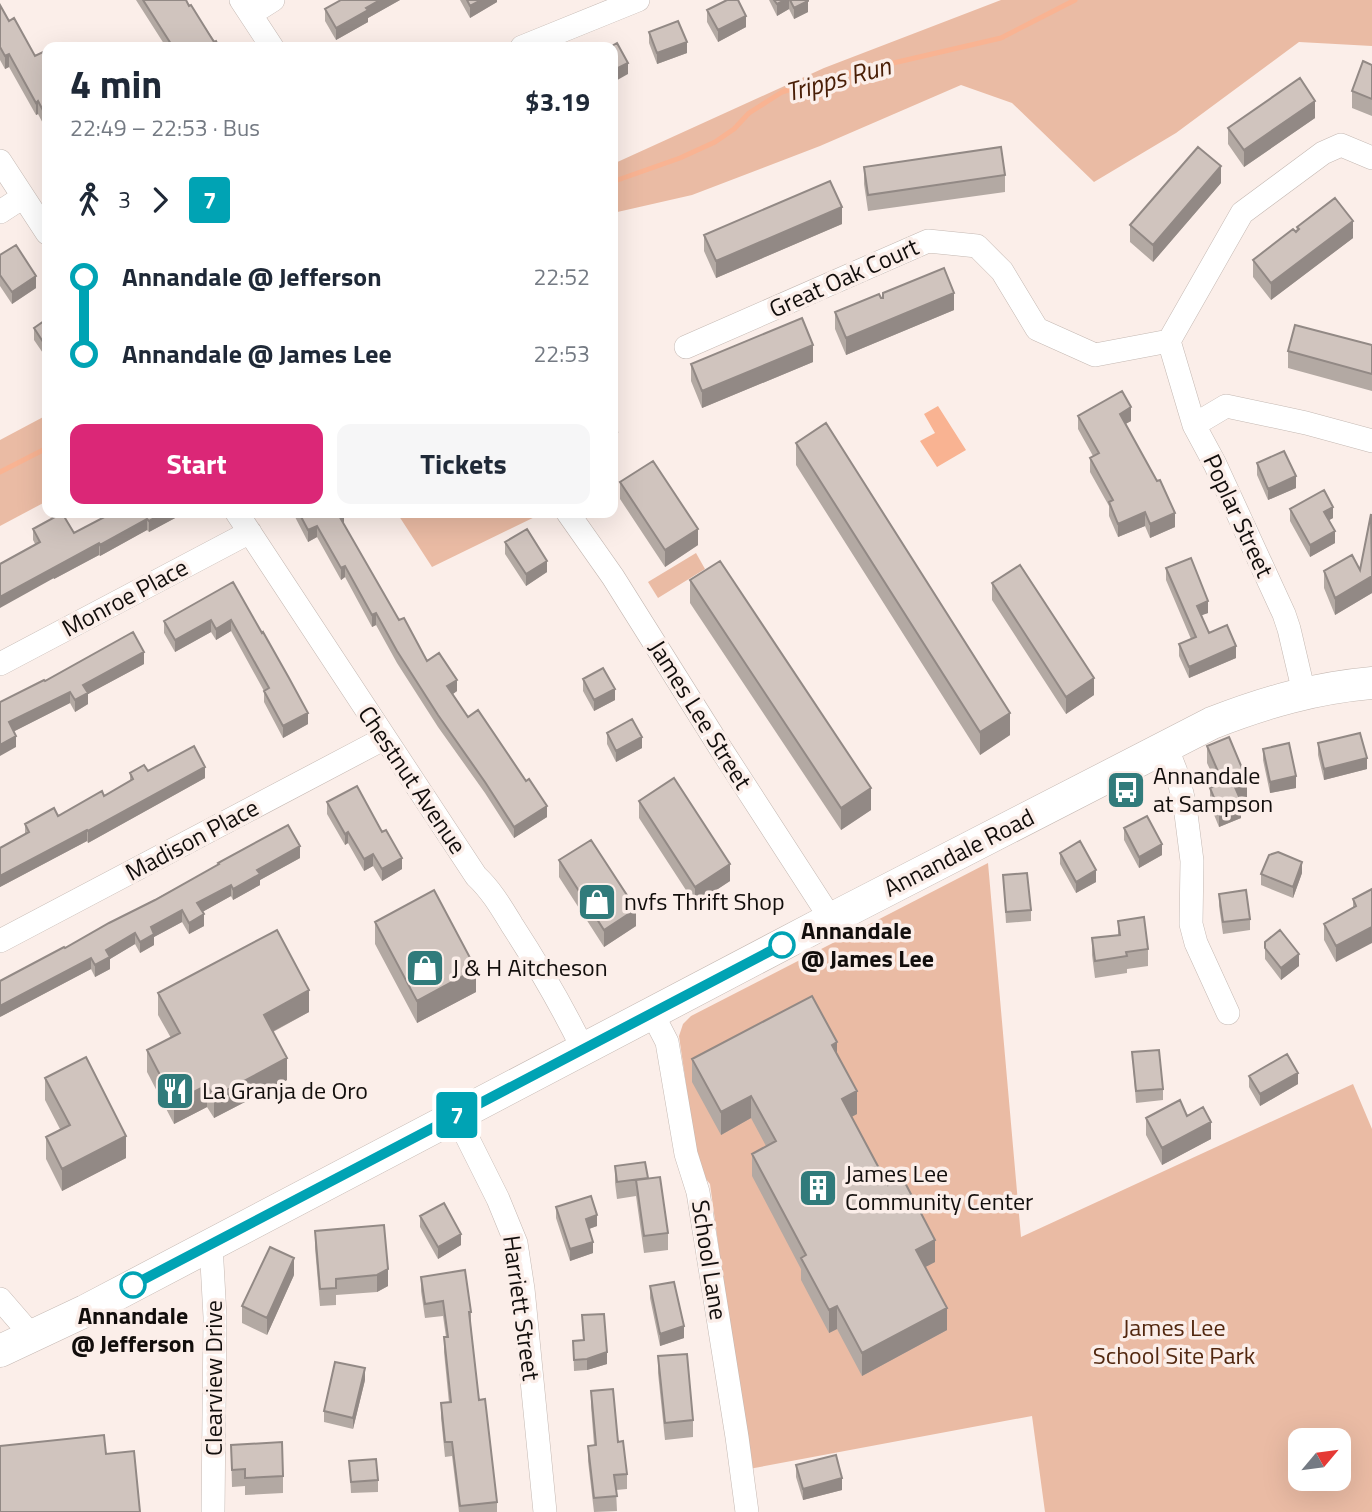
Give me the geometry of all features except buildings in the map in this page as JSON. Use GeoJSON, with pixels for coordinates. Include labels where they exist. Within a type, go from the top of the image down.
{"type":"FeatureCollection","features":[{"type":"Feature","properties":{"kind":"main road","name":"Annandale Road"},"geometry":{"type":"LineString","coordinates":[[0,1351],[85,1311],[831,919],[1213,723],[1254,707],[1304,693],[1372,683]]}},
{"type":"Feature","properties":{"kind":"street"},"geometry":{"type":"LineString","coordinates":[[269,42],[246,7],[273,0]]}},
{"type":"Feature","properties":{"kind":"street"},"geometry":{"type":"LineString","coordinates":[[534,42],[638,0]]}},
{"type":"Feature","properties":{"kind":"street"},"geometry":{"type":"LineString","coordinates":[[1169,341],[1242,213],[1323,153],[1341,145],[1372,158]]}},
{"type":"Feature","properties":{"kind":"street"},"geometry":{"type":"LineString","coordinates":[[0,161],[42,226]]}},
{"type":"Feature","properties":{"kind":"street"},"geometry":{"type":"LineString","coordinates":[[0,212],[23,197]]}},
{"type":"Feature","properties":{"kind":"street","name":"Great Oak Court"},"geometry":{"type":"LineString","coordinates":[[686,347],[928,241],[977,246],[1002,271],[1037,329],[1095,355],[1169,341]]}},
{"type":"Feature","properties":{"kind":"street","name":"Poplar Street"},"geometry":{"type":"LineString","coordinates":[[1169,341],[1194,425],[1215,464],[1284,614],[1304,693]]}},
{"type":"Feature","properties":{"kind":"street"},"geometry":{"type":"LineString","coordinates":[[1194,425],[1226,405],[1306,422],[1372,441]]}},
{"type":"Feature","properties":{"kind":"street","name":"Chestnut Avenue"},"geometry":{"type":"LineString","coordinates":[[240,518],[384,738],[533,957],[558,998],[583,1049]]}},
{"type":"Feature","properties":{"kind":"street","name":"James Lee Street"},"geometry":{"type":"LineString","coordinates":[[572,518],[613,577],[831,919]]}},
{"type":"Feature","properties":{"kind":"street","name":"Monroe Place"},"geometry":{"type":"LineString","coordinates":[[0,664],[250,532]]}},
{"type":"Feature","properties":{"kind":"street","name":"Madison Place"},"geometry":{"type":"LineString","coordinates":[[0,941],[384,738]]}},
{"type":"Feature","properties":{"kind":"street"},"geometry":{"type":"LineString","coordinates":[[1166,746],[1185,806],[1192,861],[1191,924],[1195,943],[1228,1013]]}},
{"type":"Feature","properties":{"kind":"street","name":"School Lane"},"geometry":{"type":"LineString","coordinates":[[653,1013],[667,1042],[686,1154],[698,1192],[736,1425],[747,1512]]}},
{"type":"Feature","properties":{"kind":"street","name":"Harriett Street"},"geometry":{"type":"LineString","coordinates":[[456,1115],[498,1199],[516,1243],[545,1512]]}},
{"type":"Feature","properties":{"kind":"street","name":"Clearview Drive"},"geometry":{"type":"LineString","coordinates":[[211,1244],[215,1317],[213,1512]]}},
{"type":"Feature","properties":{"kind":"street"},"geometry":{"type":"LineString","coordinates":[[0,1299],[32,1336]]}},
{"type":"Feature","properties":{"kind":"green space"},"geometry":{"type":"Polygon","coordinates":[[[1001,0],[1372,0],[1372,46],[1299,42],[1176,133],[1094,182],[1012,103],[961,85],[820,146],[692,195],[618,212],[618,162],[824,68],[1001,0]]]}},
{"type":"Feature","properties":{"kind":"green space"},"geometry":{"type":"Polygon","coordinates":[[[42,418],[42,504],[0,526],[0,440],[42,418]]]}},
{"type":"Feature","properties":{"kind":"green space"},"geometry":{"type":"Polygon","coordinates":[[[400,518],[533,518],[432,567],[400,518]]]}},
{"type":"Feature","properties":{"kind":"green space"},"geometry":{"type":"Polygon","coordinates":[[[696,553],[705,569],[658,598],[648,582],[696,553]]]}},
{"type":"Feature","properties":{"kind":"green space","name":"James Lee School Site Park"},"geometry":{"type":"Polygon","coordinates":[[[988,863],[1021,1237],[1353,1084],[1372,1129],[1372,1512],[1045,1512],[1032,1416],[749,1469],[710,1184],[701,1173],[697,1160],[679,1036],[683,1024],[691,1016],[988,863]]]}},
{"type":"Feature","properties":{"kind":"shaded area"},"geometry":{"type":"Polygon","coordinates":[[[938,406],[966,450],[937,467],[920,441],[935,433],[924,414],[938,406]]]}},
{"type":"Feature","properties":{"kind":"waterway","name":"Tripps Run"},"geometry":{"type":"LineString","coordinates":[[618,180],[680,158],[715,142],[734,129],[749,113],[782,92],[820,80],[1001,38],[1075,0]]}},
{"type":"Feature","properties":{"kind":"waterway","name":"Tripps Run"},"geometry":{"type":"LineString","coordinates":[[0,472],[42,451]]}},
{"type":"Feature","properties":{"kind":"bus line","name":"7"},"geometry":{"type":"LineString","coordinates":[[133,1285],[782,945]]}},
{"type":"Feature","properties":{"kind":"place","name":"Annandale at Sampson"},"geometry":{"type":"Point","coordinates":[1126,790]}},
{"type":"Feature","properties":{"kind":"place","name":"nvfs Thrift Shop"},"geometry":{"type":"Point","coordinates":[597,902]}},
{"type":"Feature","properties":{"kind":"place","name":"Annandale @ James Lee"},"geometry":{"type":"Point","coordinates":[782,945]}},
{"type":"Feature","properties":{"kind":"place","name":"J & H Aitcheson"},"geometry":{"type":"Point","coordinates":[425,968]}},
{"type":"Feature","properties":{"kind":"place","name":"La Granja de Oro"},"geometry":{"type":"Point","coordinates":[175,1091]}},
{"type":"Feature","properties":{"kind":"place","name":"James Lee Community Center"},"geometry":{"type":"Point","coordinates":[818,1188]}},
{"type":"Feature","properties":{"kind":"place","name":"Annandale @ Jefferson"},"geometry":{"type":"Point","coordinates":[133,1285]}}]}
